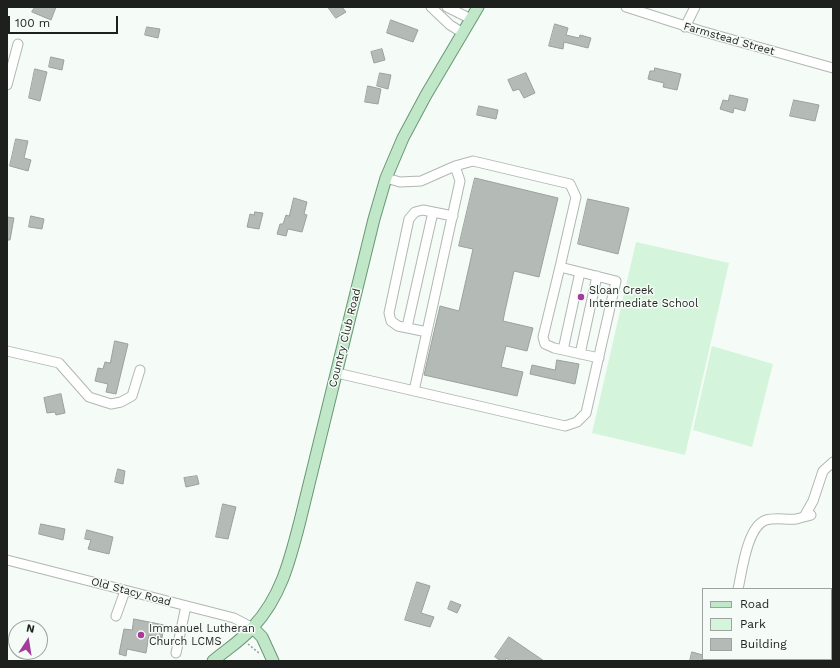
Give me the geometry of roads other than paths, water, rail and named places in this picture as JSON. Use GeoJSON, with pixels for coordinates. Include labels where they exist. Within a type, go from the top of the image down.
{"type":"FeatureCollection","features":[{"type":"Feature","properties":{"kind":"main road","name":"Country Club Road"},"geometry":{"type":"LineString","coordinates":[[213,661],[253,628],[278,592],[289,560],[337,373],[374,219],[386,178],[403,138],[428,90],[478,7]]}},
{"type":"Feature","properties":{"kind":"main road"},"geometry":{"type":"LineString","coordinates":[[253,628],[262,637],[273,661]]}},
{"type":"Feature","properties":{"kind":"street"},"geometry":{"type":"LineString","coordinates":[[431,7],[450,25],[463,33]]}},
{"type":"Feature","properties":{"kind":"street"},"geometry":{"type":"LineString","coordinates":[[447,7],[471,19]]}},
{"type":"Feature","properties":{"kind":"street","name":"Farmstead Street"},"geometry":{"type":"LineString","coordinates":[[626,7],[685,27],[833,68]]}},
{"type":"Feature","properties":{"kind":"street"},"geometry":{"type":"LineString","coordinates":[[685,27],[695,7]]}},
{"type":"Feature","properties":{"kind":"street"},"geometry":{"type":"LineString","coordinates":[[7,85],[18,44]]}},
{"type":"Feature","properties":{"kind":"street"},"geometry":{"type":"LineString","coordinates":[[386,178],[400,182],[421,182],[455,166],[473,161],[570,184],[576,197],[543,337],[545,344],[554,348],[599,358]]}},
{"type":"Feature","properties":{"kind":"street"},"geometry":{"type":"LineString","coordinates":[[414,391],[460,181],[455,166]]}},
{"type":"Feature","properties":{"kind":"street"},"geometry":{"type":"LineString","coordinates":[[427,332],[398,326],[390,321],[389,313],[409,219],[415,212],[423,210],[453,216]]}},
{"type":"Feature","properties":{"kind":"street"},"geometry":{"type":"LineString","coordinates":[[407,327],[433,212]]}},
{"type":"Feature","properties":{"kind":"street"},"geometry":{"type":"LineString","coordinates":[[337,373],[565,426],[577,422],[586,413],[616,281],[560,267]]}},
{"type":"Feature","properties":{"kind":"street"},"geometry":{"type":"LineString","coordinates":[[563,350],[580,272]]}},
{"type":"Feature","properties":{"kind":"street"},"geometry":{"type":"LineString","coordinates":[[580,354],[597,276]]}},
{"type":"Feature","properties":{"kind":"street"},"geometry":{"type":"LineString","coordinates":[[7,351],[59,363],[89,397],[111,404],[121,402],[132,396],[140,370]]}},
{"type":"Feature","properties":{"kind":"street"},"geometry":{"type":"LineString","coordinates":[[738,588],[750,537],[758,525],[764,520],[774,518],[796,519],[808,516],[823,471],[833,462]]}},
{"type":"Feature","properties":{"kind":"street","name":"Old Stacy Road"},"geometry":{"type":"LineString","coordinates":[[7,560],[234,618],[253,628]]}},
{"type":"Feature","properties":{"kind":"street"},"geometry":{"type":"LineString","coordinates":[[116,616],[125,591]]}},
{"type":"Feature","properties":{"kind":"street"},"geometry":{"type":"LineString","coordinates":[[176,653],[186,606]]}},
{"type":"Feature","properties":{"kind":"place","name":"Sloan Creek Intermediate School"},"geometry":{"type":"Point","coordinates":[581,297]}},
{"type":"Feature","properties":{"kind":"place","name":"Immanuel Lutheran Church LCMS"},"geometry":{"type":"Point","coordinates":[141,635]}}]}
